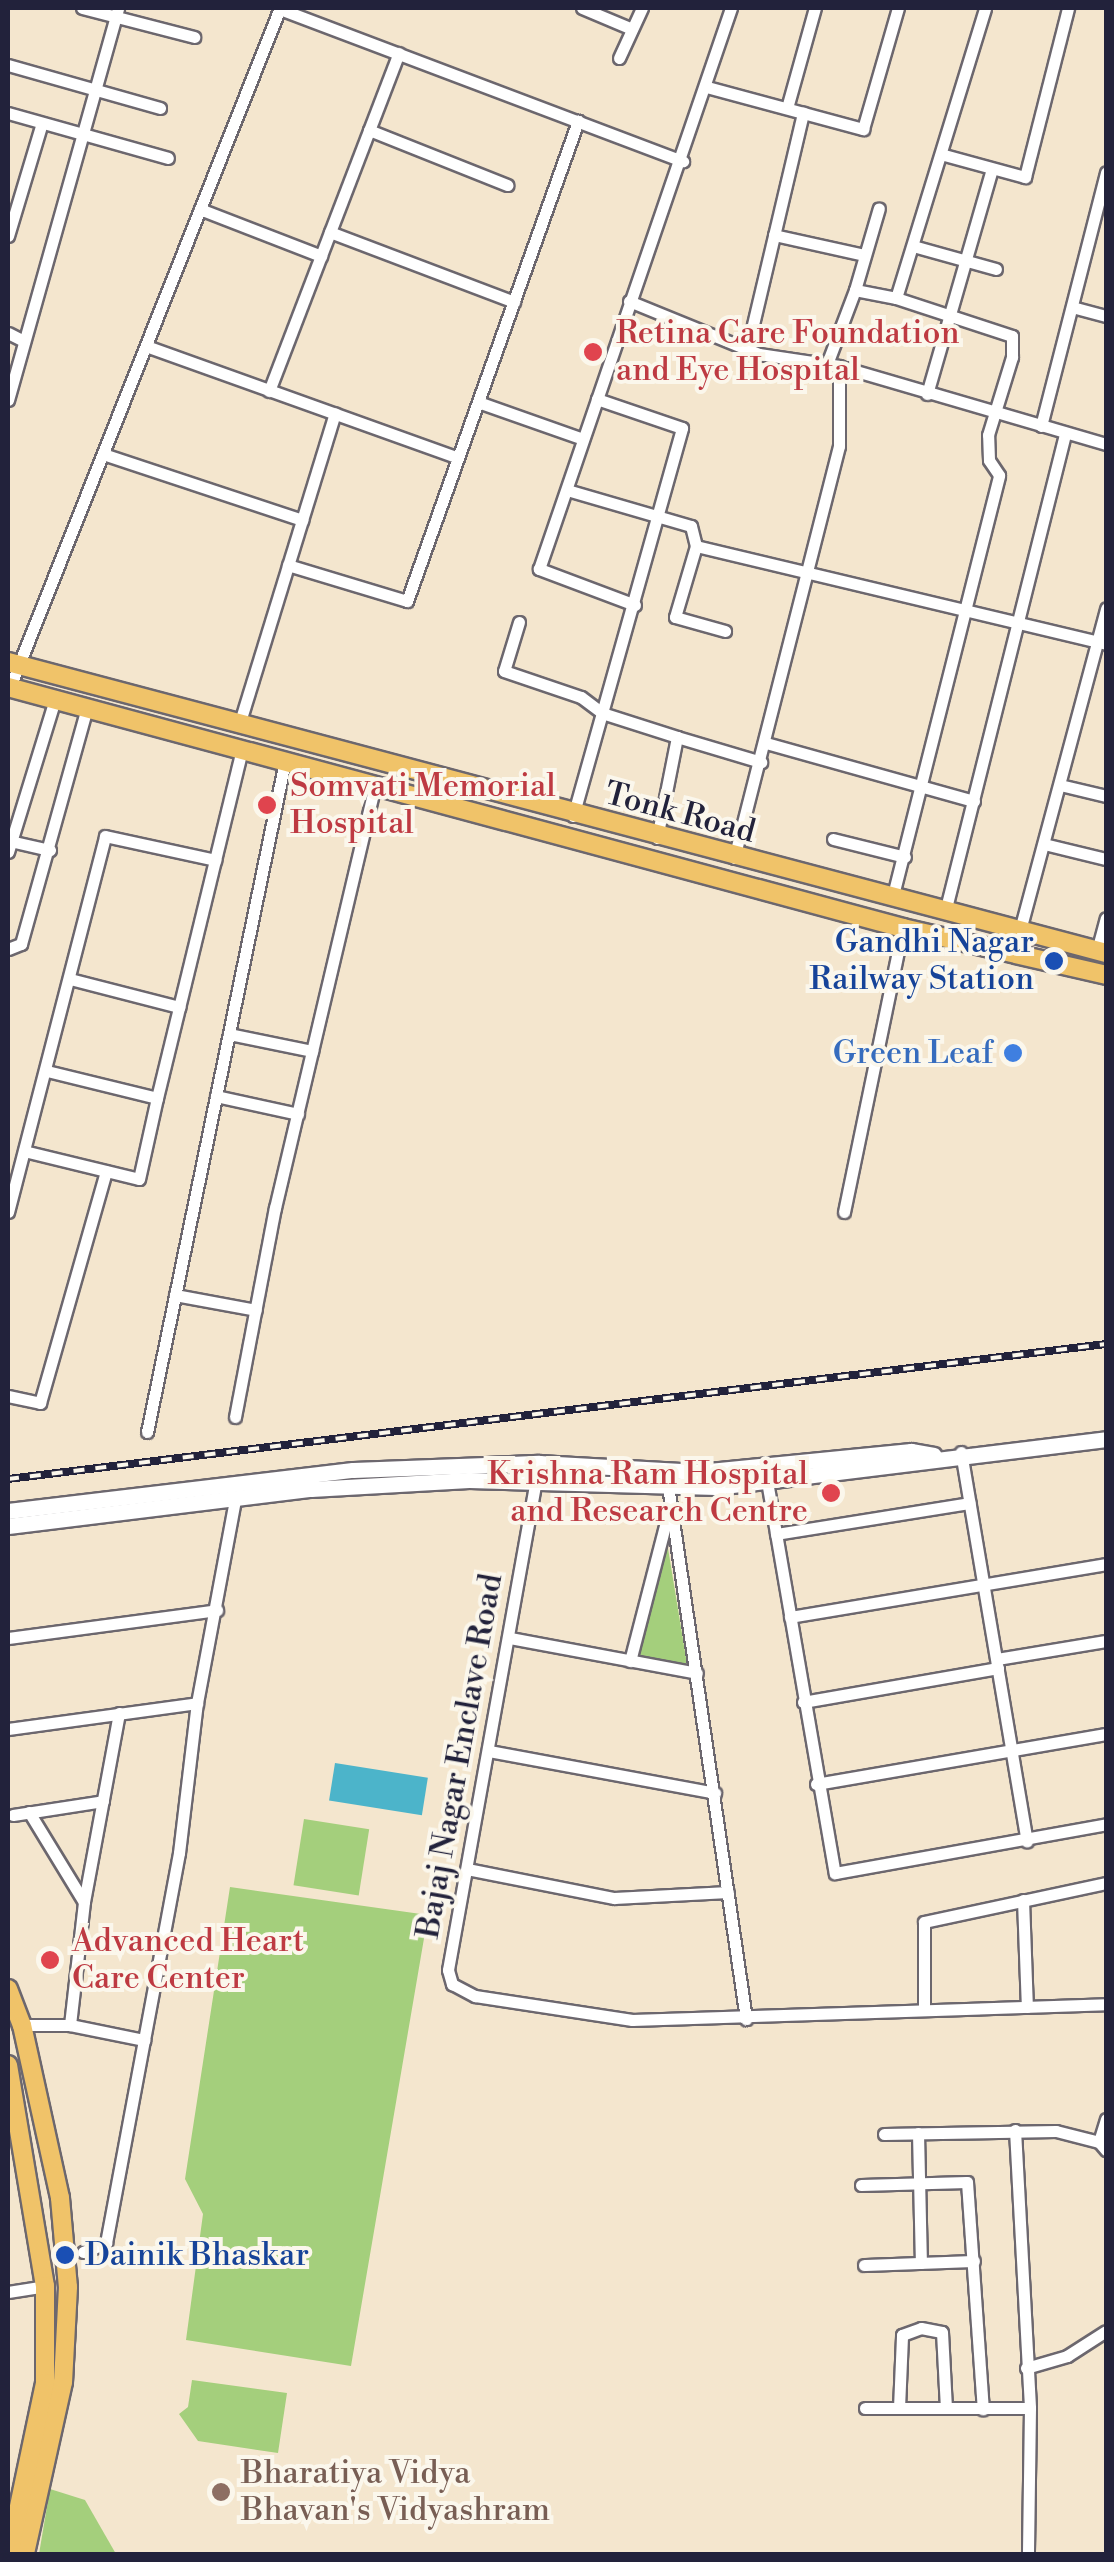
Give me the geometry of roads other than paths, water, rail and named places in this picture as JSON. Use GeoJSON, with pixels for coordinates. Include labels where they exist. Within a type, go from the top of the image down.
{"type":"FeatureCollection","features":[{"type":"Feature","properties":{"kind":"main road","name":"Tonk Road"},"geometry":{"type":"LineString","coordinates":[[13,664],[734,860],[1102,952]]}},
{"type":"Feature","properties":{"kind":"main road","name":"Tonk Road"},"geometry":{"type":"LineString","coordinates":[[9,687],[903,928],[1106,976]]}},
{"type":"Feature","properties":{"kind":"main road"},"geometry":{"type":"LineString","coordinates":[[8,1989],[22,2025],[60,2198],[68,2287],[25,2554]]}},
{"type":"Feature","properties":{"kind":"main road"},"geometry":{"type":"LineString","coordinates":[[8,2065],[45,2286],[54,2382],[9,2554]]}},
{"type":"Feature","properties":{"kind":"street"},"geometry":{"type":"LineString","coordinates":[[82,8],[116,14],[194,38]]}},
{"type":"Feature","properties":{"kind":"street"},"geometry":{"type":"LineString","coordinates":[[9,687],[13,664],[103,454],[280,8],[682,161]]}},
{"type":"Feature","properties":{"kind":"street"},"geometry":{"type":"LineString","coordinates":[[582,8],[632,30]]}},
{"type":"Feature","properties":{"kind":"street"},"geometry":{"type":"LineString","coordinates":[[620,58],[642,8]]}},
{"type":"Feature","properties":{"kind":"street"},"geometry":{"type":"LineString","coordinates":[[635,605],[540,569],[629,302],[708,86],[731,8]]}},
{"type":"Feature","properties":{"kind":"street"},"geometry":{"type":"LineString","coordinates":[[787,108],[815,8]]}},
{"type":"Feature","properties":{"kind":"street"},"geometry":{"type":"LineString","coordinates":[[708,86],[863,129],[898,8]]}},
{"type":"Feature","properties":{"kind":"street"},"geometry":{"type":"LineString","coordinates":[[896,298],[944,155],[984,8]]}},
{"type":"Feature","properties":{"kind":"street"},"geometry":{"type":"LineString","coordinates":[[944,155],[1025,177],[1068,8]]}},
{"type":"Feature","properties":{"kind":"street"},"geometry":{"type":"LineString","coordinates":[[8,400],[116,14]]}},
{"type":"Feature","properties":{"kind":"street"},"geometry":{"type":"LineString","coordinates":[[269,391],[399,53]]}},
{"type":"Feature","properties":{"kind":"street"},"geometry":{"type":"LineString","coordinates":[[8,65],[94,93],[160,108]]}},
{"type":"Feature","properties":{"kind":"street"},"geometry":{"type":"LineString","coordinates":[[8,113],[168,158]]}},
{"type":"Feature","properties":{"kind":"street"},"geometry":{"type":"LineString","coordinates":[[747,350],[803,113]]}},
{"type":"Feature","properties":{"kind":"street"},"geometry":{"type":"LineString","coordinates":[[288,565],[407,601],[578,121]]}},
{"type":"Feature","properties":{"kind":"street"},"geometry":{"type":"LineString","coordinates":[[8,236],[42,123]]}},
{"type":"Feature","properties":{"kind":"street"},"geometry":{"type":"LineString","coordinates":[[369,130],[508,185]]}},
{"type":"Feature","properties":{"kind":"street"},"geometry":{"type":"LineString","coordinates":[[928,394],[992,169]]}},
{"type":"Feature","properties":{"kind":"street"},"geometry":{"type":"LineString","coordinates":[[1042,426],[1106,172]]}},
{"type":"Feature","properties":{"kind":"street"},"geometry":{"type":"LineString","coordinates":[[734,860],[839,446],[833,365],[879,208]]}},
{"type":"Feature","properties":{"kind":"street"},"geometry":{"type":"LineString","coordinates":[[200,209],[321,256]]}},
{"type":"Feature","properties":{"kind":"street"},"geometry":{"type":"LineString","coordinates":[[330,232],[514,302]]}},
{"type":"Feature","properties":{"kind":"street"},"geometry":{"type":"LineString","coordinates":[[774,235],[864,256]]}},
{"type":"Feature","properties":{"kind":"street"},"geometry":{"type":"LineString","coordinates":[[913,246],[996,270]]}},
{"type":"Feature","properties":{"kind":"street"},"geometry":{"type":"LineString","coordinates":[[854,290],[896,298],[1012,336],[995,411],[989,460],[999,475],[963,610],[924,788],[892,899]]}},
{"type":"Feature","properties":{"kind":"street"},"geometry":{"type":"LineString","coordinates":[[629,302],[747,350],[833,365],[1106,444]]}},
{"type":"Feature","properties":{"kind":"street"},"geometry":{"type":"LineString","coordinates":[[1072,308],[1106,316]]}},
{"type":"Feature","properties":{"kind":"street"},"geometry":{"type":"LineString","coordinates":[[8,334],[24,341]]}},
{"type":"Feature","properties":{"kind":"street"},"geometry":{"type":"LineString","coordinates":[[146,346],[458,458]]}},
{"type":"Feature","properties":{"kind":"street"},"geometry":{"type":"LineString","coordinates":[[574,816],[682,428],[597,398]]}},
{"type":"Feature","properties":{"kind":"street"},"geometry":{"type":"LineString","coordinates":[[478,402],[583,439]]}},
{"type":"Feature","properties":{"kind":"street"},"geometry":{"type":"LineString","coordinates":[[239,725],[334,414]]}},
{"type":"Feature","properties":{"kind":"street"},"geometry":{"type":"LineString","coordinates":[[945,912],[1065,433]]}},
{"type":"Feature","properties":{"kind":"street"},"geometry":{"type":"LineString","coordinates":[[103,454],[302,520]]}},
{"type":"Feature","properties":{"kind":"street"},"geometry":{"type":"LineString","coordinates":[[567,490],[691,526],[696,546],[675,618],[725,630]]}},
{"type":"Feature","properties":{"kind":"street"},"geometry":{"type":"LineString","coordinates":[[696,546],[963,610],[1018,619],[1102,643]]}},
{"type":"Feature","properties":{"kind":"street"},"geometry":{"type":"LineString","coordinates":[[1020,930],[1102,643],[1106,608]]}},
{"type":"Feature","properties":{"kind":"street"},"geometry":{"type":"LineString","coordinates":[[519,622],[504,671],[581,697],[602,713],[761,762]]}},
{"type":"Feature","properties":{"kind":"street"},"geometry":{"type":"LineString","coordinates":[[50,850],[9,846],[55,699]]}},
{"type":"Feature","properties":{"kind":"street"},"geometry":{"type":"LineString","coordinates":[[8,949],[22,944],[87,708]]}},
{"type":"Feature","properties":{"kind":"street"},"geometry":{"type":"LineString","coordinates":[[656,838],[678,738]]}},
{"type":"Feature","properties":{"kind":"street"},"geometry":{"type":"LineString","coordinates":[[766,743],[974,801]]}},
{"type":"Feature","properties":{"kind":"street"},"geometry":{"type":"LineString","coordinates":[[24,1151],[139,1179],[242,750]]}},
{"type":"Feature","properties":{"kind":"street"},"geometry":{"type":"LineString","coordinates":[[147,1432],[286,762]]}},
{"type":"Feature","properties":{"kind":"street"},"geometry":{"type":"LineString","coordinates":[[1060,785],[1106,796]]}},
{"type":"Feature","properties":{"kind":"street"},"geometry":{"type":"LineString","coordinates":[[236,1418],[298,1114],[375,786]]}},
{"type":"Feature","properties":{"kind":"street"},"geometry":{"type":"LineString","coordinates":[[8,1212],[105,836],[215,860]]}},
{"type":"Feature","properties":{"kind":"street"},"geometry":{"type":"LineString","coordinates":[[834,839],[905,857]]}},
{"type":"Feature","properties":{"kind":"street"},"geometry":{"type":"LineString","coordinates":[[1044,844],[1106,859]]}},
{"type":"Feature","properties":{"kind":"street"},"geometry":{"type":"LineString","coordinates":[[1102,952],[1106,918]]}},
{"type":"Feature","properties":{"kind":"street"},"geometry":{"type":"LineString","coordinates":[[844,1212],[903,928]]}},
{"type":"Feature","properties":{"kind":"street"},"geometry":{"type":"LineString","coordinates":[[70,980],[180,1008]]}},
{"type":"Feature","properties":{"kind":"street"},"geometry":{"type":"LineString","coordinates":[[229,1034],[312,1051]]}},
{"type":"Feature","properties":{"kind":"street"},"geometry":{"type":"LineString","coordinates":[[47,1071],[158,1098]]}},
{"type":"Feature","properties":{"kind":"street"},"geometry":{"type":"LineString","coordinates":[[216,1096],[298,1114]]}},
{"type":"Feature","properties":{"kind":"street"},"geometry":{"type":"LineString","coordinates":[[8,1396],[40,1404],[106,1171]]}},
{"type":"Feature","properties":{"kind":"street"},"geometry":{"type":"LineString","coordinates":[[175,1296],[256,1310]]}},
{"type":"Feature","properties":{"kind":"street"},"geometry":{"type":"LineString","coordinates":[[8,1526],[235,1499],[537,1471],[670,1494],[912,1464],[935,1455],[1106,1439]]}},
{"type":"Feature","properties":{"kind":"street"},"geometry":{"type":"LineString","coordinates":[[8,1511],[353,1470],[699,1472],[911,1451],[935,1455]]}},
{"type":"Feature","properties":{"kind":"street"},"geometry":{"type":"LineString","coordinates":[[961,1452],[1026,1841]]}},
{"type":"Feature","properties":{"kind":"street","name":"Bajaj Nagar Enclave Road"},"geometry":{"type":"LineString","coordinates":[[537,1471],[448,1970],[461,1992],[608,2018],[746,2019],[1106,2004]]}},
{"type":"Feature","properties":{"kind":"street"},"geometry":{"type":"LineString","coordinates":[[768,1480],[830,1866],[841,1876],[1106,1824]]}},
{"type":"Feature","properties":{"kind":"street"},"geometry":{"type":"LineString","coordinates":[[630,1661],[670,1494]]}},
{"type":"Feature","properties":{"kind":"street"},"geometry":{"type":"LineString","coordinates":[[670,1494],[746,2019]]}},
{"type":"Feature","properties":{"kind":"street"},"geometry":{"type":"LineString","coordinates":[[83,2252],[106,2243],[179,1853],[197,1704],[235,1499]]}},
{"type":"Feature","properties":{"kind":"street"},"geometry":{"type":"LineString","coordinates":[[776,1534],[970,1503]]}},
{"type":"Feature","properties":{"kind":"street"},"geometry":{"type":"LineString","coordinates":[[790,1617],[1106,1564]]}},
{"type":"Feature","properties":{"kind":"street"},"geometry":{"type":"LineString","coordinates":[[8,1638],[216,1610]]}},
{"type":"Feature","properties":{"kind":"street"},"geometry":{"type":"LineString","coordinates":[[510,1638],[697,1673]]}},
{"type":"Feature","properties":{"kind":"street"},"geometry":{"type":"LineString","coordinates":[[804,1702],[1106,1641]]}},
{"type":"Feature","properties":{"kind":"street"},"geometry":{"type":"LineString","coordinates":[[8,1729],[197,1704]]}},
{"type":"Feature","properties":{"kind":"street"},"geometry":{"type":"LineString","coordinates":[[70,2025],[84,1902],[119,1714]]}},
{"type":"Feature","properties":{"kind":"street"},"geometry":{"type":"LineString","coordinates":[[816,1784],[1106,1734]]}},
{"type":"Feature","properties":{"kind":"street"},"geometry":{"type":"LineString","coordinates":[[489,1751],[714,1793]]}},
{"type":"Feature","properties":{"kind":"street"},"geometry":{"type":"LineString","coordinates":[[13,1815],[103,1801]]}},
{"type":"Feature","properties":{"kind":"street"},"geometry":{"type":"LineString","coordinates":[[29,1812],[84,1902]]}},
{"type":"Feature","properties":{"kind":"street"},"geometry":{"type":"LineString","coordinates":[[467,1869],[614,1898],[728,1892]]}},
{"type":"Feature","properties":{"kind":"street"},"geometry":{"type":"LineString","coordinates":[[924,2010],[924,1922],[1106,1883]]}},
{"type":"Feature","properties":{"kind":"street"},"geometry":{"type":"LineString","coordinates":[[1023,1900],[1027,2007]]}},
{"type":"Feature","properties":{"kind":"street"},"geometry":{"type":"LineString","coordinates":[[22,2025],[70,2025],[144,2040]]}},
{"type":"Feature","properties":{"kind":"street"},"geometry":{"type":"LineString","coordinates":[[884,2134],[1015,2130],[1077,2134],[1103,2146],[1106,2120]]}},
{"type":"Feature","properties":{"kind":"street"},"geometry":{"type":"LineString","coordinates":[[1015,2130],[1030,2408],[1028,2554]]}},
{"type":"Feature","properties":{"kind":"street"},"geometry":{"type":"LineString","coordinates":[[918,2133],[921,2263]]}},
{"type":"Feature","properties":{"kind":"street"},"geometry":{"type":"LineString","coordinates":[[861,2185],[967,2182],[983,2409]]}},
{"type":"Feature","properties":{"kind":"street"},"geometry":{"type":"LineString","coordinates":[[864,2265],[974,2261]]}},
{"type":"Feature","properties":{"kind":"street"},"geometry":{"type":"LineString","coordinates":[[8,2292],[45,2286]]}},
{"type":"Feature","properties":{"kind":"street"},"geometry":{"type":"LineString","coordinates":[[899,2408],[902,2335],[921,2328],[942,2332],[946,2408]]}},
{"type":"Feature","properties":{"kind":"street"},"geometry":{"type":"LineString","coordinates":[[1026,2368],[1067,2356],[1106,2330]]}},
{"type":"Feature","properties":{"kind":"street"},"geometry":{"type":"LineString","coordinates":[[865,2408],[1030,2408]]}},
{"type":"Feature","properties":{"kind":"water"},"geometry":{"type":"Polygon","coordinates":[[[335,1763],[428,1778],[422,1815],[329,1801],[335,1763]]]}},
{"type":"Feature","properties":{"kind":"railway"},"geometry":{"type":"LineString","coordinates":[[8,1479],[1106,1344]]}},
{"type":"Feature","properties":{"kind":"place","name":"Retina Care Foundation and Eye Hospital"},"geometry":{"type":"Point","coordinates":[593,352]}},
{"type":"Feature","properties":{"kind":"place","name":"Somvati Memorial Hospital"},"geometry":{"type":"Point","coordinates":[267,805]}},
{"type":"Feature","properties":{"kind":"place","name":"Gandhi Nagar Railway Station"},"geometry":{"type":"Point","coordinates":[1054,961]}},
{"type":"Feature","properties":{"kind":"place","name":"Green Leaf"},"geometry":{"type":"Point","coordinates":[1013,1053]}},
{"type":"Feature","properties":{"kind":"place","name":"Krishna Ram Hospital and Research Centre"},"geometry":{"type":"Point","coordinates":[831,1493]}},
{"type":"Feature","properties":{"kind":"place","name":"Advanced Heart Care Center"},"geometry":{"type":"Point","coordinates":[50,1960]}},
{"type":"Feature","properties":{"kind":"place","name":"Dainik Bhaskar"},"geometry":{"type":"Point","coordinates":[65,2255]}},
{"type":"Feature","properties":{"kind":"place","name":"Bharatiya Vidya Bhavan's Vidyashram"},"geometry":{"type":"Point","coordinates":[221,2492]}}]}
